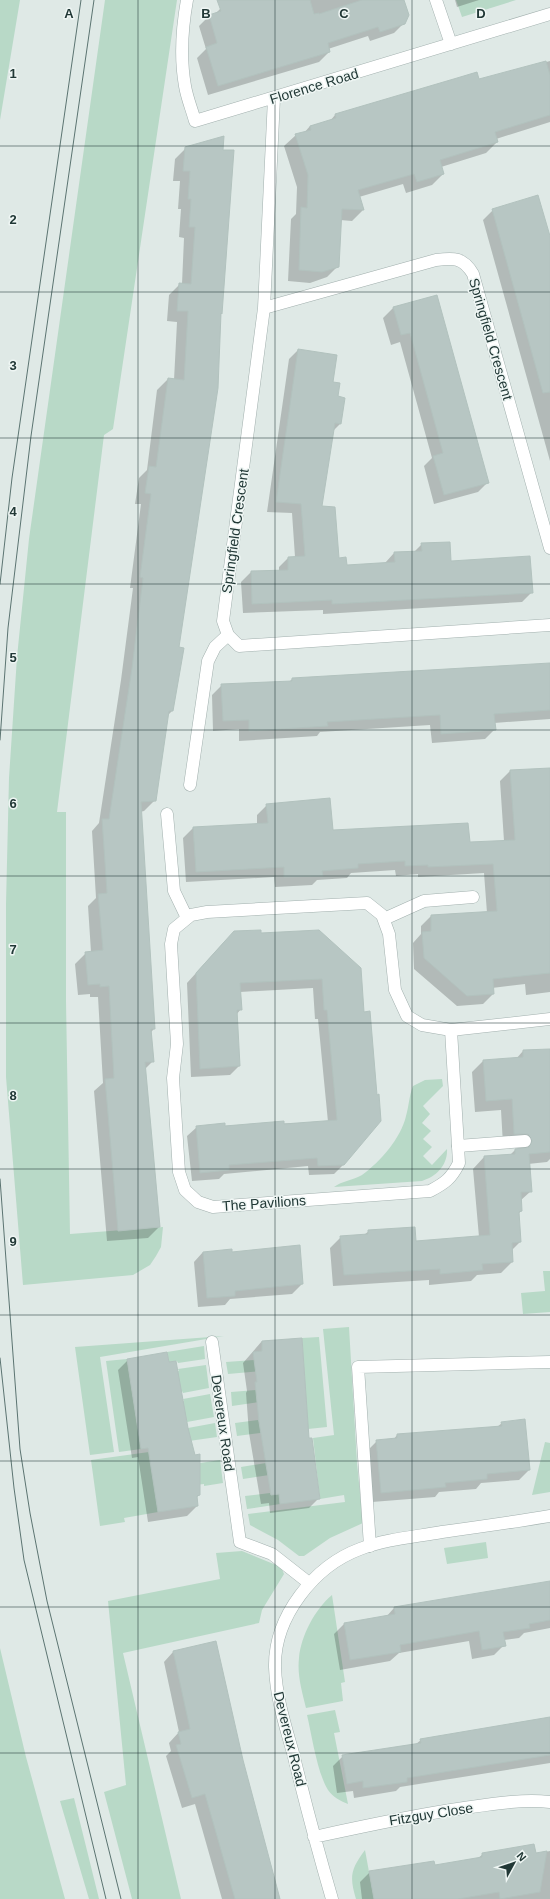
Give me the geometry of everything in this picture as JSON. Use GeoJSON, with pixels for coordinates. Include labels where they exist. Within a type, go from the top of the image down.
{"type":"FeatureCollection","features":[{"type":"Feature","properties":{"kind":"street","name":"Florence Road"},"geometry":{"type":"LineString","coordinates":[[187,0],[184,16],[182,58],[185,86],[195,122],[550,14]]}},
{"type":"Feature","properties":{"kind":"street"},"geometry":{"type":"LineString","coordinates":[[436,0],[451,44]]}},
{"type":"Feature","properties":{"kind":"street","name":"Springfield Crescent"},"geometry":{"type":"LineString","coordinates":[[228,635],[223,620],[264,308],[274,98]]}},
{"type":"Feature","properties":{"kind":"street","name":"Springfield Crescent"},"geometry":{"type":"LineString","coordinates":[[264,308],[436,260],[455,258],[467,265],[473,274],[550,548]]}},
{"type":"Feature","properties":{"kind":"street"},"geometry":{"type":"LineString","coordinates":[[190,785],[208,661],[215,647],[228,635],[239,646],[550,625]]}},
{"type":"Feature","properties":{"kind":"street"},"geometry":{"type":"LineString","coordinates":[[167,814],[174,891],[187,918]]}},
{"type":"Feature","properties":{"kind":"street"},"geometry":{"type":"LineString","coordinates":[[384,920],[424,901],[473,897]]}},
{"type":"Feature","properties":{"kind":"street","name":"The Pavilions"},"geometry":{"type":"LineString","coordinates":[[451,1030],[459,1163],[452,1176],[442,1185],[430,1191],[213,1207],[198,1202],[185,1190],[179,1172],[173,1078],[177,1044],[171,944],[174,929],[191,915],[207,912],[367,903],[382,915],[389,934],[394,990],[407,1016],[422,1025],[451,1030],[550,1018]]}},
{"type":"Feature","properties":{"kind":"street"},"geometry":{"type":"LineString","coordinates":[[458,1146],[525,1141]]}},
{"type":"Feature","properties":{"kind":"street","name":"Devereux Road"},"geometry":{"type":"LineString","coordinates":[[212,1342],[240,1542],[272,1554],[309,1583]]}},
{"type":"Feature","properties":{"kind":"street"},"geometry":{"type":"LineString","coordinates":[[370,1546],[358,1366],[550,1362]]}},
{"type":"Feature","properties":{"kind":"street","name":"Devereux Road"},"geometry":{"type":"LineString","coordinates":[[332,1899],[314,1836],[277,1692],[275,1666],[278,1641],[287,1617],[309,1583],[337,1559],[370,1546],[385,1541],[550,1516]]}},
{"type":"Feature","properties":{"kind":"street","name":"Fitzguy Close"},"geometry":{"type":"LineString","coordinates":[[314,1836],[410,1816],[536,1800],[550,1802]]}},
{"type":"Feature","properties":{"kind":"green space"},"geometry":{"type":"Polygon","coordinates":[[[0,0],[20,0],[0,120],[0,0]]]}},
{"type":"Feature","properties":{"kind":"green space"},"geometry":{"type":"Polygon","coordinates":[[[105,0],[177,0],[113,429],[104,435],[57,812],[66,812],[66,1001],[70,1234],[163,1227],[161,1247],[156,1256],[150,1265],[133,1275],[23,1285],[6,1077],[6,904],[9,778],[17,657],[29,539],[105,0]]]}},
{"type":"Feature","properties":{"kind":"green space"},"geometry":{"type":"Polygon","coordinates":[[[456,0],[516,0],[462,17],[456,0]]]}},
{"type":"Feature","properties":{"kind":"green space"},"geometry":{"type":"Polygon","coordinates":[[[442,1079],[443,1086],[423,1106],[430,1114],[422,1123],[431,1131],[423,1139],[432,1147],[423,1156],[432,1165],[447,1149],[447,1155],[440,1170],[432,1177],[422,1181],[334,1187],[340,1183],[362,1175],[369,1170],[389,1149],[400,1133],[413,1086],[425,1080],[442,1079]]]}},
{"type":"Feature","properties":{"kind":"green space"},"geometry":{"type":"Polygon","coordinates":[[[543,1271],[550,1271],[550,1312],[523,1314],[521,1293],[545,1291],[543,1271]]]}},
{"type":"Feature","properties":{"kind":"green space"},"geometry":{"type":"Polygon","coordinates":[[[349,1327],[357,1463],[363,1523],[330,1538],[304,1556],[299,1556],[278,1540],[250,1525],[248,1514],[345,1502],[344,1495],[320,1499],[313,1438],[334,1435],[323,1329],[349,1327]]]}},
{"type":"Feature","properties":{"kind":"green space"},"geometry":{"type":"Polygon","coordinates":[[[224,1336],[100,1357],[114,1452],[90,1455],[75,1347],[224,1336]]]}},
{"type":"Feature","properties":{"kind":"green space"},"geometry":{"type":"Polygon","coordinates":[[[319,1337],[327,1427],[308,1429],[302,1338],[319,1337]]]}},
{"type":"Feature","properties":{"kind":"green space"},"geometry":{"type":"Polygon","coordinates":[[[204,1346],[205,1359],[178,1363],[177,1361],[169,1362],[167,1352],[204,1346]]]}},
{"type":"Feature","properties":{"kind":"green space"},"geometry":{"type":"Polygon","coordinates":[[[127,1359],[141,1449],[119,1452],[106,1361],[127,1359]]]}},
{"type":"Feature","properties":{"kind":"green space"},"geometry":{"type":"Polygon","coordinates":[[[254,1360],[263,1371],[228,1374],[226,1362],[254,1360]]]}},
{"type":"Feature","properties":{"kind":"green space"},"geometry":{"type":"Polygon","coordinates":[[[206,1365],[209,1388],[183,1393],[182,1391],[174,1392],[171,1372],[179,1371],[178,1369],[206,1365]]]}},
{"type":"Feature","properties":{"kind":"green space"},"geometry":{"type":"Polygon","coordinates":[[[256,1390],[266,1401],[232,1406],[231,1392],[256,1390]]]}},
{"type":"Feature","properties":{"kind":"green space"},"geometry":{"type":"Polygon","coordinates":[[[210,1394],[214,1417],[187,1422],[187,1420],[178,1422],[175,1403],[184,1401],[183,1399],[210,1394]]]}},
{"type":"Feature","properties":{"kind":"green space"},"geometry":{"type":"Polygon","coordinates":[[[258,1420],[259,1422],[267,1422],[268,1432],[237,1436],[235,1423],[258,1420]]]}},
{"type":"Feature","properties":{"kind":"green space"},"geometry":{"type":"Polygon","coordinates":[[[215,1423],[217,1437],[182,1442],[188,1428],[215,1423]]]}},
{"type":"Feature","properties":{"kind":"green space"},"geometry":{"type":"Polygon","coordinates":[[[545,1442],[550,1443],[550,1492],[532,1495],[545,1442]]]}},
{"type":"Feature","properties":{"kind":"green space"},"geometry":{"type":"Polygon","coordinates":[[[149,1452],[158,1512],[124,1518],[125,1522],[100,1526],[91,1460],[149,1452]]]}},
{"type":"Feature","properties":{"kind":"green space"},"geometry":{"type":"Polygon","coordinates":[[[220,1460],[223,1483],[204,1486],[204,1484],[195,1485],[200,1463],[220,1460]]]}},
{"type":"Feature","properties":{"kind":"green space"},"geometry":{"type":"Polygon","coordinates":[[[266,1463],[276,1474],[243,1479],[241,1467],[266,1463]]]}},
{"type":"Feature","properties":{"kind":"green space"},"geometry":{"type":"Polygon","coordinates":[[[270,1493],[271,1495],[279,1494],[280,1504],[247,1509],[245,1496],[270,1493]]]}},
{"type":"Feature","properties":{"kind":"green space"},"geometry":{"type":"Polygon","coordinates":[[[486,1542],[488,1558],[447,1564],[444,1548],[486,1542]]]}},
{"type":"Feature","properties":{"kind":"green space"},"geometry":{"type":"Polygon","coordinates":[[[242,1551],[281,1567],[284,1574],[262,1610],[259,1623],[123,1653],[181,1899],[132,1899],[104,1792],[126,1785],[108,1601],[220,1579],[216,1553],[242,1551]]]}},
{"type":"Feature","properties":{"kind":"green space"},"geometry":{"type":"Polygon","coordinates":[[[332,1595],[345,1682],[341,1683],[343,1701],[306,1708],[299,1677],[300,1650],[306,1632],[315,1615],[332,1595]]]}},
{"type":"Feature","properties":{"kind":"green space"},"geometry":{"type":"Polygon","coordinates":[[[0,1648],[26,1757],[65,1899],[0,1899],[0,1648]]]}},
{"type":"Feature","properties":{"kind":"green space"},"geometry":{"type":"Polygon","coordinates":[[[335,1710],[340,1732],[334,1733],[348,1804],[332,1795],[324,1782],[318,1764],[307,1715],[335,1710]]]}},
{"type":"Feature","properties":{"kind":"green space"},"geometry":{"type":"Polygon","coordinates":[[[74,1798],[99,1899],[89,1899],[60,1801],[74,1798]]]}},
{"type":"Feature","properties":{"kind":"green space"},"geometry":{"type":"Polygon","coordinates":[[[365,1850],[374,1899],[356,1899],[352,1878],[354,1868],[365,1850]]]}},
{"type":"Feature","properties":{"kind":"building"},"geometry":{"type":"Polygon","coordinates":[[[217,0],[310,0],[314,14],[319,14],[362,0],[404,0],[409,15],[405,24],[380,32],[378,27],[328,43],[330,52],[218,86],[206,47],[217,43],[209,15],[221,11],[217,0]]]}},
{"type":"Feature","properties":{"kind":"building"},"geometry":{"type":"Polygon","coordinates":[[[546,61],[550,75],[550,115],[495,132],[498,142],[440,160],[444,174],[417,182],[414,174],[358,190],[364,210],[342,209],[339,267],[322,272],[299,270],[301,207],[307,208],[308,175],[295,134],[311,130],[310,126],[336,118],[335,114],[477,72],[479,79],[546,61]]]}},
{"type":"Feature","properties":{"kind":"building"},"geometry":{"type":"Polygon","coordinates":[[[224,136],[223,150],[234,150],[222,314],[221,313],[218,388],[179,647],[184,648],[173,711],[169,711],[156,801],[141,802],[155,1029],[151,1029],[154,1062],[145,1062],[160,1227],[118,1231],[105,1079],[114,1078],[109,986],[100,987],[100,984],[88,985],[85,952],[103,950],[98,894],[107,893],[102,819],[109,819],[132,668],[143,578],[140,577],[151,494],[145,493],[149,466],[156,467],[168,378],[184,380],[188,311],[177,311],[179,283],[191,284],[195,227],[189,227],[191,199],[188,199],[190,171],[183,171],[185,147],[224,136]]]}},
{"type":"Feature","properties":{"kind":"building"},"geometry":{"type":"Polygon","coordinates":[[[538,195],[550,236],[550,392],[543,393],[492,209],[538,195]]]}},
{"type":"Feature","properties":{"kind":"building"},"geometry":{"type":"Polygon","coordinates":[[[437,295],[489,483],[444,495],[433,456],[443,453],[410,333],[401,335],[393,307],[437,295]]]}},
{"type":"Feature","properties":{"kind":"building"},"geometry":{"type":"Polygon","coordinates":[[[298,349],[337,355],[333,382],[340,383],[338,396],[345,398],[341,424],[335,423],[322,506],[335,507],[339,558],[346,557],[347,565],[395,562],[394,552],[422,551],[421,543],[450,542],[451,561],[530,556],[533,593],[332,604],[332,600],[252,604],[251,571],[288,570],[288,557],[305,556],[301,504],[276,502],[298,349]]]}},
{"type":"Feature","properties":{"kind":"building"},"geometry":{"type":"Polygon","coordinates":[[[550,663],[550,710],[494,714],[496,730],[441,734],[440,715],[327,722],[328,726],[249,731],[249,720],[223,721],[221,684],[292,681],[292,678],[550,663]]]}},
{"type":"Feature","properties":{"kind":"building"},"geometry":{"type":"Polygon","coordinates":[[[550,768],[550,973],[493,979],[494,994],[467,996],[424,958],[422,932],[431,931],[431,915],[497,911],[493,864],[428,867],[428,865],[405,866],[405,861],[358,864],[358,868],[322,871],[323,876],[284,877],[284,867],[196,872],[193,827],[268,823],[266,804],[330,798],[333,830],[468,823],[470,842],[515,840],[510,770],[550,768]]]}},
{"type":"Feature","properties":{"kind":"building"},"geometry":{"type":"Polygon","coordinates":[[[261,930],[261,933],[319,930],[361,968],[364,1012],[370,1011],[377,1095],[379,1094],[381,1121],[344,1165],[318,1166],[317,1158],[229,1165],[229,1170],[200,1173],[196,1126],[225,1123],[225,1126],[284,1121],[284,1124],[337,1120],[327,1010],[324,1010],[322,979],[240,983],[242,1010],[237,1010],[240,1066],[200,1069],[196,973],[234,931],[261,930]]]}},
{"type":"Feature","properties":{"kind":"building"},"geometry":{"type":"Polygon","coordinates":[[[550,1049],[550,1152],[529,1154],[532,1192],[521,1192],[522,1211],[519,1212],[521,1242],[512,1243],[513,1262],[482,1264],[483,1270],[440,1274],[440,1269],[344,1275],[340,1236],[368,1234],[368,1230],[415,1227],[416,1241],[490,1235],[484,1156],[515,1154],[515,1149],[529,1147],[532,1141],[528,1134],[514,1134],[512,1099],[486,1101],[483,1060],[523,1057],[523,1050],[550,1049]]]}},
{"type":"Feature","properties":{"kind":"building"},"geometry":{"type":"Polygon","coordinates":[[[300,1245],[303,1284],[235,1291],[235,1296],[207,1298],[203,1252],[232,1249],[232,1252],[300,1245]]]}},
{"type":"Feature","properties":{"kind":"building"},"geometry":{"type":"Polygon","coordinates":[[[302,1338],[309,1438],[312,1438],[320,1499],[280,1504],[279,1494],[271,1495],[259,1422],[255,1382],[257,1382],[253,1352],[262,1351],[262,1341],[302,1338]]]}},
{"type":"Feature","properties":{"kind":"building"},"geometry":{"type":"Polygon","coordinates":[[[167,1352],[169,1362],[176,1361],[188,1428],[195,1455],[200,1454],[200,1495],[197,1496],[198,1506],[158,1512],[148,1448],[141,1449],[127,1359],[167,1352]]]}},
{"type":"Feature","properties":{"kind":"building"},"geometry":{"type":"Polygon","coordinates":[[[525,1419],[530,1470],[487,1474],[487,1479],[445,1483],[446,1487],[381,1493],[376,1440],[397,1438],[397,1434],[502,1426],[501,1422],[525,1419]]]}},
{"type":"Feature","properties":{"kind":"building"},"geometry":{"type":"Polygon","coordinates":[[[550,1581],[550,1620],[529,1624],[530,1628],[503,1632],[506,1646],[482,1650],[479,1631],[400,1645],[401,1652],[350,1660],[344,1623],[395,1614],[394,1607],[550,1581]]]}},
{"type":"Feature","properties":{"kind":"building"},"geometry":{"type":"Polygon","coordinates":[[[216,1641],[243,1760],[280,1899],[235,1899],[205,1794],[192,1798],[176,1745],[181,1744],[178,1732],[190,1729],[173,1651],[216,1641]]]}},
{"type":"Feature","properties":{"kind":"building"},"geometry":{"type":"Polygon","coordinates":[[[550,1717],[550,1755],[407,1778],[407,1782],[363,1788],[363,1781],[347,1784],[342,1755],[421,1743],[420,1739],[550,1717]]]}},
{"type":"Feature","properties":{"kind":"building"},"geometry":{"type":"Polygon","coordinates":[[[534,1844],[536,1853],[547,1851],[540,1892],[500,1899],[499,1892],[458,1899],[374,1899],[369,1871],[434,1861],[435,1865],[482,1857],[482,1853],[534,1844]]]}},
{"type":"Feature","properties":{"kind":"tram line"},"geometry":{"type":"LineString","coordinates":[[0,584],[12,478],[81,0]]}},
{"type":"Feature","properties":{"kind":"tram line"},"geometry":{"type":"LineString","coordinates":[[0,740],[8,628],[31,436],[94,0]]}},
{"type":"Feature","properties":{"kind":"tram line"},"geometry":{"type":"LineString","coordinates":[[0,1179],[20,1449],[30,1513],[47,1601],[121,1899]]}},
{"type":"Feature","properties":{"kind":"tram line"},"geometry":{"type":"LineString","coordinates":[[0,1358],[14,1488],[24,1560],[106,1899]]}}]}
